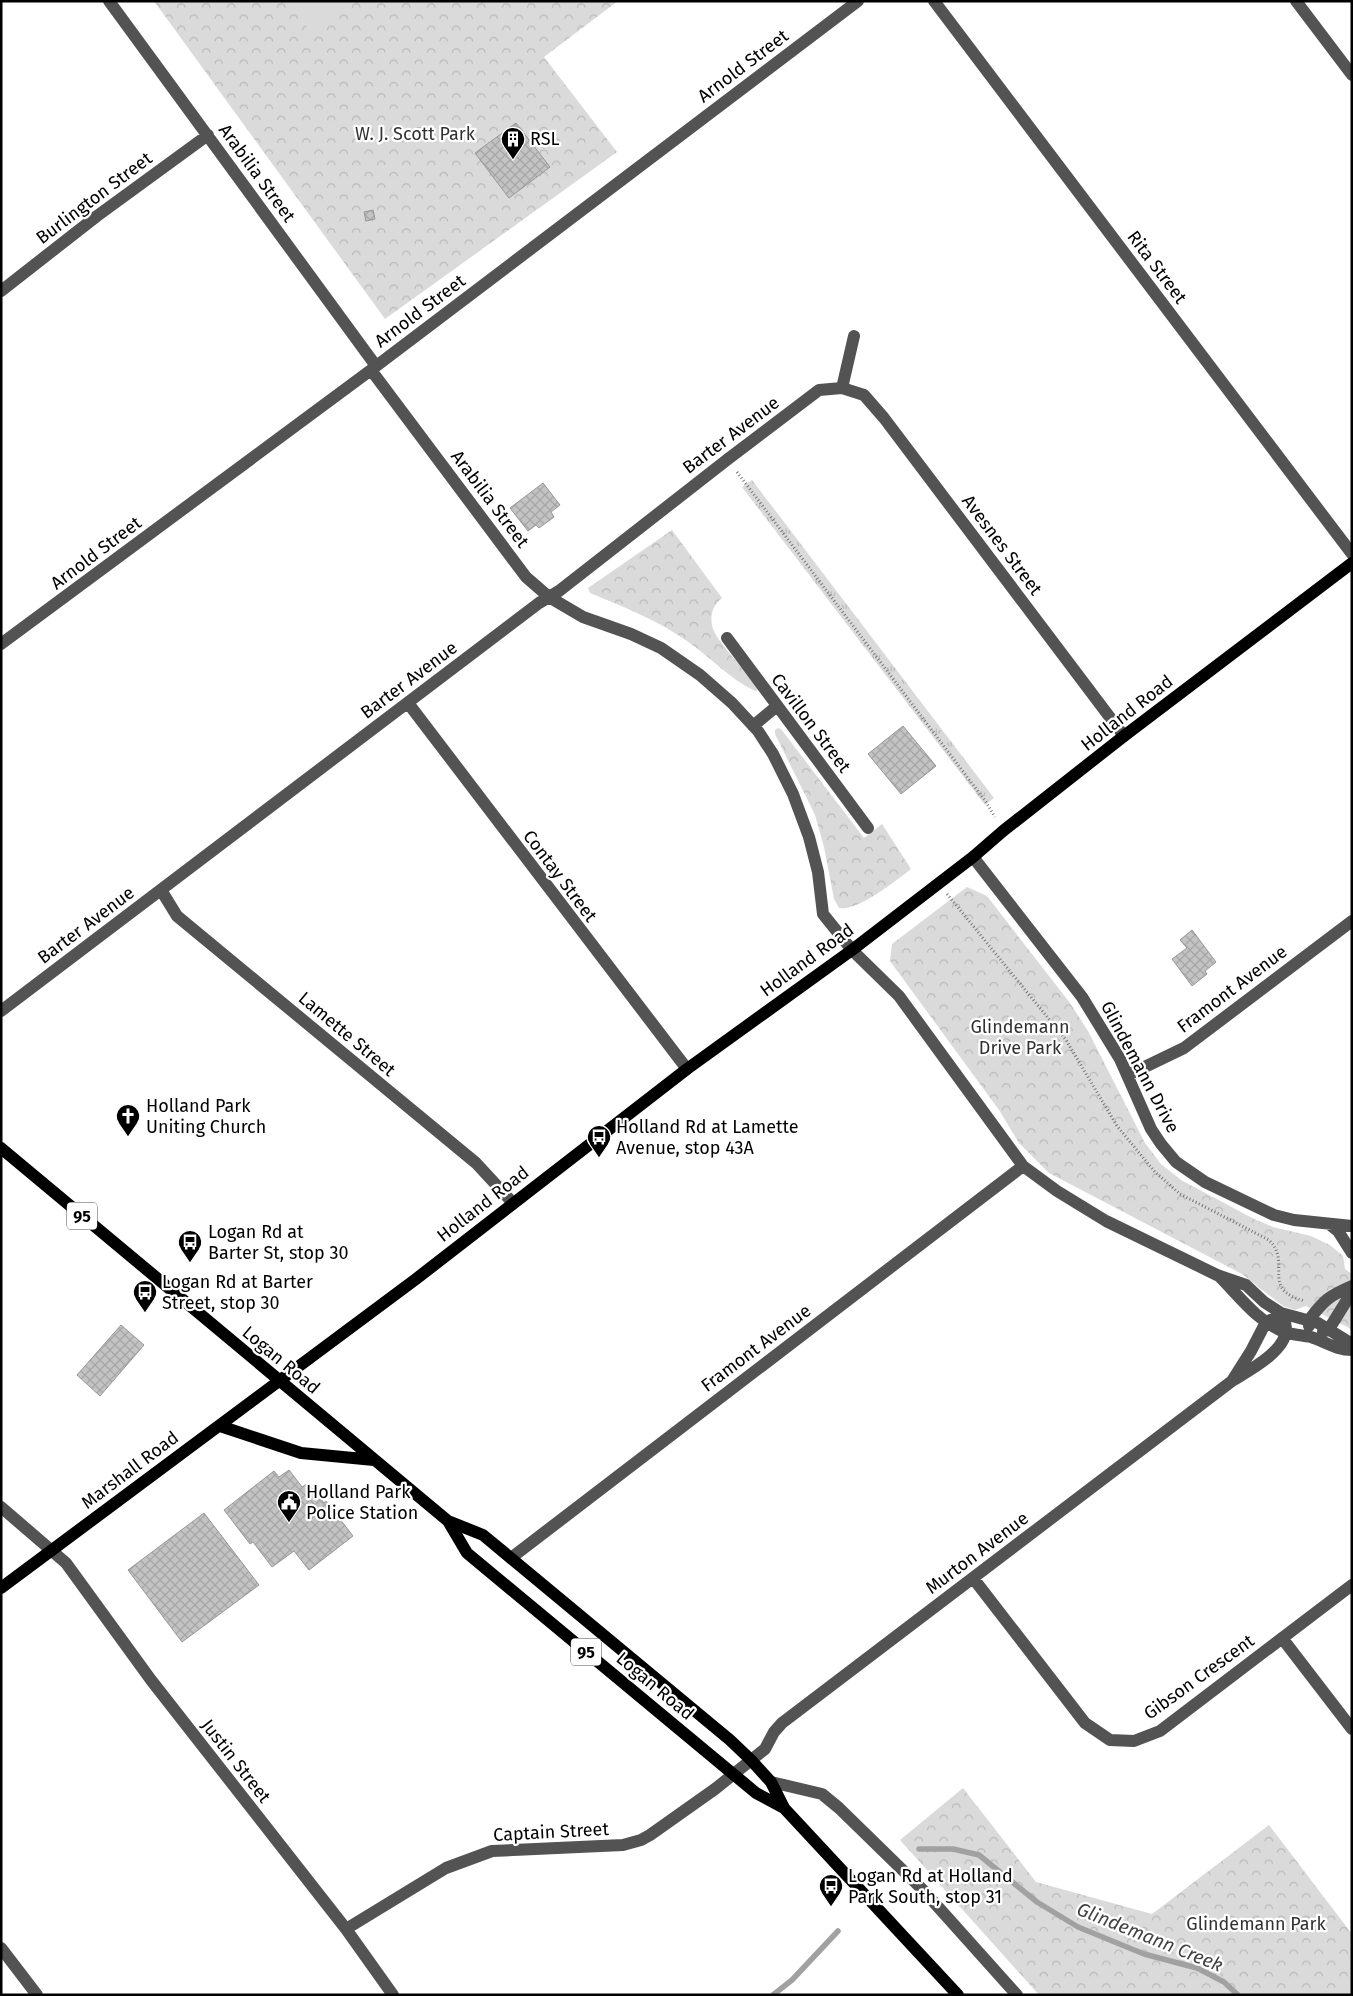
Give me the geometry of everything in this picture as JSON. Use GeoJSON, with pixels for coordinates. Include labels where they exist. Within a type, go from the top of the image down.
{"type":"FeatureCollection","features":[{"type":"Feature","properties":{"kind":"main road","name":"Holland Road"},"geometry":{"type":"LineString","coordinates":[[280,1381],[687,1069],[852,950],[973,857],[1003,830],[1124,736],[1352,563]]}},
{"type":"Feature","properties":{"kind":"main road","name":"Logan Road"},"geometry":{"type":"LineString","coordinates":[[1,1148],[448,1521],[483,1535],[752,1760],[771,1782],[784,1808],[958,1995]]}},
{"type":"Feature","properties":{"kind":"main road","name":"Marshall Road"},"geometry":{"type":"LineString","coordinates":[[1,1588],[280,1381]]}},
{"type":"Feature","properties":{"kind":"main road"},"geometry":{"type":"LineString","coordinates":[[220,1426],[301,1453],[374,1460]]}},
{"type":"Feature","properties":{"kind":"main road","name":"Logan Road"},"geometry":{"type":"LineString","coordinates":[[448,1521],[467,1553],[756,1793],[784,1808]]}},
{"type":"Feature","properties":{"kind":"street","name":"Arabilia Street"},"geometry":{"type":"LineString","coordinates":[[109,1],[208,135],[526,577],[549,597]]}},
{"type":"Feature","properties":{"kind":"street","name":"Arnold Street"},"geometry":{"type":"LineString","coordinates":[[1,644],[374,368],[858,1]]}},
{"type":"Feature","properties":{"kind":"street","name":"Rita Street"},"geometry":{"type":"LineString","coordinates":[[934,1],[1352,554]]}},
{"type":"Feature","properties":{"kind":"street"},"geometry":{"type":"LineString","coordinates":[[1296,1],[1352,75]]}},
{"type":"Feature","properties":{"kind":"street","name":"Burlington Street"},"geometry":{"type":"LineString","coordinates":[[1,291],[97,216],[208,135]]}},
{"type":"Feature","properties":{"kind":"street"},"geometry":{"type":"LineString","coordinates":[[842,388],[854,336]]}},
{"type":"Feature","properties":{"kind":"street","name":"Barter Avenue"},"geometry":{"type":"LineString","coordinates":[[1,1011],[538,603],[559,591],[819,390],[842,388]]}},
{"type":"Feature","properties":{"kind":"street","name":"Avesnes Street"},"geometry":{"type":"LineString","coordinates":[[842,388],[864,395],[884,418],[1124,736]]}},
{"type":"Feature","properties":{"kind":"street"},"geometry":{"type":"LineString","coordinates":[[549,597],[583,617],[632,634],[661,648],[700,675],[732,703],[753,726],[773,754],[793,794],[809,837],[816,863],[823,914],[852,950],[899,996],[1023,1166],[1057,1191],[1106,1221],[1218,1275],[1246,1285],[1264,1302],[1284,1314],[1309,1320],[1329,1329],[1352,1344]]}},
{"type":"Feature","properties":{"kind":"street","name":"Cavillon Street"},"geometry":{"type":"LineString","coordinates":[[727,638],[868,828]]}},
{"type":"Feature","properties":{"kind":"street","name":"Contay Street"},"geometry":{"type":"LineString","coordinates":[[408,703],[687,1069]]}},
{"type":"Feature","properties":{"kind":"street"},"geometry":{"type":"LineString","coordinates":[[753,726],[776,706]]}},
{"type":"Feature","properties":{"kind":"street","name":"Glindemann Drive"},"geometry":{"type":"LineString","coordinates":[[973,857],[1082,996],[1120,1059],[1156,1137],[1183,1168],[1205,1182],[1266,1212],[1287,1219],[1352,1226]]}},
{"type":"Feature","properties":{"kind":"street","name":"Lamette Street"},"geometry":{"type":"LineString","coordinates":[[161,890],[177,916],[476,1163],[512,1202]]}},
{"type":"Feature","properties":{"kind":"street","name":"Framont Avenue"},"geometry":{"type":"LineString","coordinates":[[1128,1075],[1158,1062],[1189,1045],[1352,921]]}},
{"type":"Feature","properties":{"kind":"street","name":"Framont Avenue"},"geometry":{"type":"LineString","coordinates":[[511,1558],[1023,1166]]}},
{"type":"Feature","properties":{"kind":"street"},"geometry":{"type":"LineString","coordinates":[[1326,1224],[1338,1231],[1352,1252]]}},
{"type":"Feature","properties":{"kind":"street"},"geometry":{"type":"LineString","coordinates":[[1218,1275],[1250,1310],[1266,1322],[1286,1332],[1310,1337],[1334,1348],[1352,1350]]}},
{"type":"Feature","properties":{"kind":"street"},"geometry":{"type":"LineString","coordinates":[[1310,1337],[1309,1320],[1326,1299],[1352,1286]]}},
{"type":"Feature","properties":{"kind":"street"},"geometry":{"type":"LineString","coordinates":[[1310,1337],[1329,1329],[1352,1292]]}},
{"type":"Feature","properties":{"kind":"street"},"geometry":{"type":"LineString","coordinates":[[1266,1322],[1284,1314]]}},
{"type":"Feature","properties":{"kind":"street"},"geometry":{"type":"LineString","coordinates":[[1284,1314],[1286,1332]]}},
{"type":"Feature","properties":{"kind":"street","name":"Murton Avenue"},"geometry":{"type":"LineString","coordinates":[[1232,1381],[1252,1351],[1266,1322]]}},
{"type":"Feature","properties":{"kind":"street","name":"Murton Avenue"},"geometry":{"type":"LineString","coordinates":[[752,1760],[764,1749],[782,1723],[1232,1381],[1269,1357],[1277,1348],[1286,1332]]}},
{"type":"Feature","properties":{"kind":"street","name":"Justin Street"},"geometry":{"type":"LineString","coordinates":[[1,1506],[66,1563],[151,1680],[346,1929],[393,1995]]}},
{"type":"Feature","properties":{"kind":"street","name":"Gibson Crescent"},"geometry":{"type":"LineString","coordinates":[[973,1578],[1086,1723],[1110,1740],[1134,1741],[1160,1731],[1352,1585]]}},
{"type":"Feature","properties":{"kind":"street"},"geometry":{"type":"LineString","coordinates":[[1282,1638],[1352,1729]]}},
{"type":"Feature","properties":{"kind":"street","name":"Captain Street"},"geometry":{"type":"LineString","coordinates":[[346,1929],[446,1868],[492,1851],[623,1845],[636,1842],[650,1835],[752,1760]]}},
{"type":"Feature","properties":{"kind":"street"},"geometry":{"type":"LineString","coordinates":[[771,1782],[822,1794],[839,1808],[922,1889],[1017,1995]]}},
{"type":"Feature","properties":{"kind":"street"},"geometry":{"type":"LineString","coordinates":[[1,1948],[37,1995]]}},
{"type":"Feature","properties":{"kind":"path"},"geometry":{"type":"LineString","coordinates":[[728,459],[986,802],[1003,830]]}},
{"type":"Feature","properties":{"kind":"path"},"geometry":{"type":"LineString","coordinates":[[938,884],[1058,1029],[1117,1126],[1155,1172],[1180,1194],[1269,1240],[1278,1253],[1278,1278],[1282,1290],[1291,1296],[1309,1302]]}},
{"type":"Feature","properties":{"kind":"green space","name":"W. J. Scott Park"},"geometry":{"type":"Polygon","coordinates":[[[154,1],[618,1],[544,57],[617,152],[385,319],[154,1]]]}},
{"type":"Feature","properties":{"kind":"green space"},"geometry":{"type":"Polygon","coordinates":[[[287,1],[349,1],[310,31],[287,1]]]}},
{"type":"Feature","properties":{"kind":"green space"},"geometry":{"type":"Polygon","coordinates":[[[752,480],[994,798],[985,805],[742,487],[752,480]]]}},
{"type":"Feature","properties":{"kind":"green space"},"geometry":{"type":"Polygon","coordinates":[[[672,530],[722,598],[714,607],[711,618],[712,626],[719,640],[761,689],[755,691],[746,686],[687,641],[664,627],[640,614],[590,593],[588,588],[672,530]]]}},
{"type":"Feature","properties":{"kind":"green space"},"geometry":{"type":"Polygon","coordinates":[[[781,729],[864,838],[882,824],[911,869],[866,900],[847,908],[839,908],[834,899],[824,847],[815,815],[775,734],[775,730],[781,729]]]}},
{"type":"Feature","properties":{"kind":"green space","name":"Glindemann Drive Park"},"geometry":{"type":"Polygon","coordinates":[[[967,887],[987,896],[1070,1003],[1088,1031],[1145,1143],[1161,1164],[1181,1180],[1254,1219],[1273,1227],[1311,1236],[1330,1245],[1343,1256],[1345,1269],[1352,1274],[1352,1331],[1306,1306],[1295,1310],[1283,1306],[1242,1274],[1049,1173],[1019,1143],[999,1110],[890,961],[892,944],[967,887]]]}},
{"type":"Feature","properties":{"kind":"green space","name":"Glindemann Park"},"geometry":{"type":"Polygon","coordinates":[[[963,1788],[1036,1882],[1152,1914],[1269,1825],[1352,1934],[1352,1995],[1039,1995],[900,1840],[963,1788]]]}},
{"type":"Feature","properties":{"kind":"building","name":"RSL"},"geometry":{"type":"Polygon","coordinates":[[[516,123],[550,167],[509,198],[475,153],[516,123]]]}},
{"type":"Feature","properties":{"kind":"building"},"geometry":{"type":"Polygon","coordinates":[[[373,210],[375,219],[366,221],[364,212],[373,210]]]}},
{"type":"Feature","properties":{"kind":"building"},"geometry":{"type":"Polygon","coordinates":[[[543,483],[560,505],[551,512],[554,517],[539,528],[536,525],[528,531],[510,508],[543,483]]]}},
{"type":"Feature","properties":{"kind":"building"},"geometry":{"type":"Polygon","coordinates":[[[903,726],[936,766],[901,794],[868,754],[903,726]]]}},
{"type":"Feature","properties":{"kind":"building"},"geometry":{"type":"Polygon","coordinates":[[[1192,930],[1216,962],[1205,971],[1207,974],[1192,986],[1172,959],[1187,948],[1180,940],[1192,930]]]}},
{"type":"Feature","properties":{"kind":"building"},"geometry":{"type":"Polygon","coordinates":[[[121,1325],[144,1345],[100,1396],[77,1375],[121,1325]]]}},
{"type":"Feature","properties":{"kind":"building","name":"Holland Park Police Station"},"geometry":{"type":"Polygon","coordinates":[[[289,1470],[302,1487],[308,1483],[324,1503],[326,1501],[353,1536],[309,1570],[294,1551],[272,1567],[253,1542],[250,1544],[224,1510],[274,1471],[279,1477],[289,1470]]]}},
{"type":"Feature","properties":{"kind":"building"},"geometry":{"type":"Polygon","coordinates":[[[204,1513],[259,1585],[182,1642],[128,1570],[204,1513]]]}},
{"type":"Feature","properties":{"kind":"waterway","name":"Glindemann Creek"},"geometry":{"type":"LineString","coordinates":[[919,1849],[953,1849],[979,1855],[1037,1902],[1078,1927],[1144,1954],[1197,1968],[1224,1982],[1238,1995]]}},
{"type":"Feature","properties":{"kind":"waterway","name":"Glindemann Creek"},"geometry":{"type":"LineString","coordinates":[[773,1995],[792,1980],[838,1931]]}},
{"type":"Feature","properties":{"kind":"place","name":"RSL"},"geometry":{"type":"Point","coordinates":[513,160]}},
{"type":"Feature","properties":{"kind":"place","name":"Holland Park Uniting Church"},"geometry":{"type":"Point","coordinates":[128,1137]}},
{"type":"Feature","properties":{"kind":"place","name":"Holland Rd at Lamette Avenue, stop 43A"},"geometry":{"type":"Point","coordinates":[599,1158]}},
{"type":"Feature","properties":{"kind":"place","name":"Logan Rd at Barter St, stop 30"},"geometry":{"type":"Point","coordinates":[190,1263]}},
{"type":"Feature","properties":{"kind":"place","name":"Logan Rd at Barter Street, stop 30"},"geometry":{"type":"Point","coordinates":[145,1313]}},
{"type":"Feature","properties":{"kind":"place","name":"Holland Park Police Station"},"geometry":{"type":"Point","coordinates":[289,1523]}},
{"type":"Feature","properties":{"kind":"place","name":"Logan Rd at Holland Park South, stop 31"},"geometry":{"type":"Point","coordinates":[831,1907]}}]}
